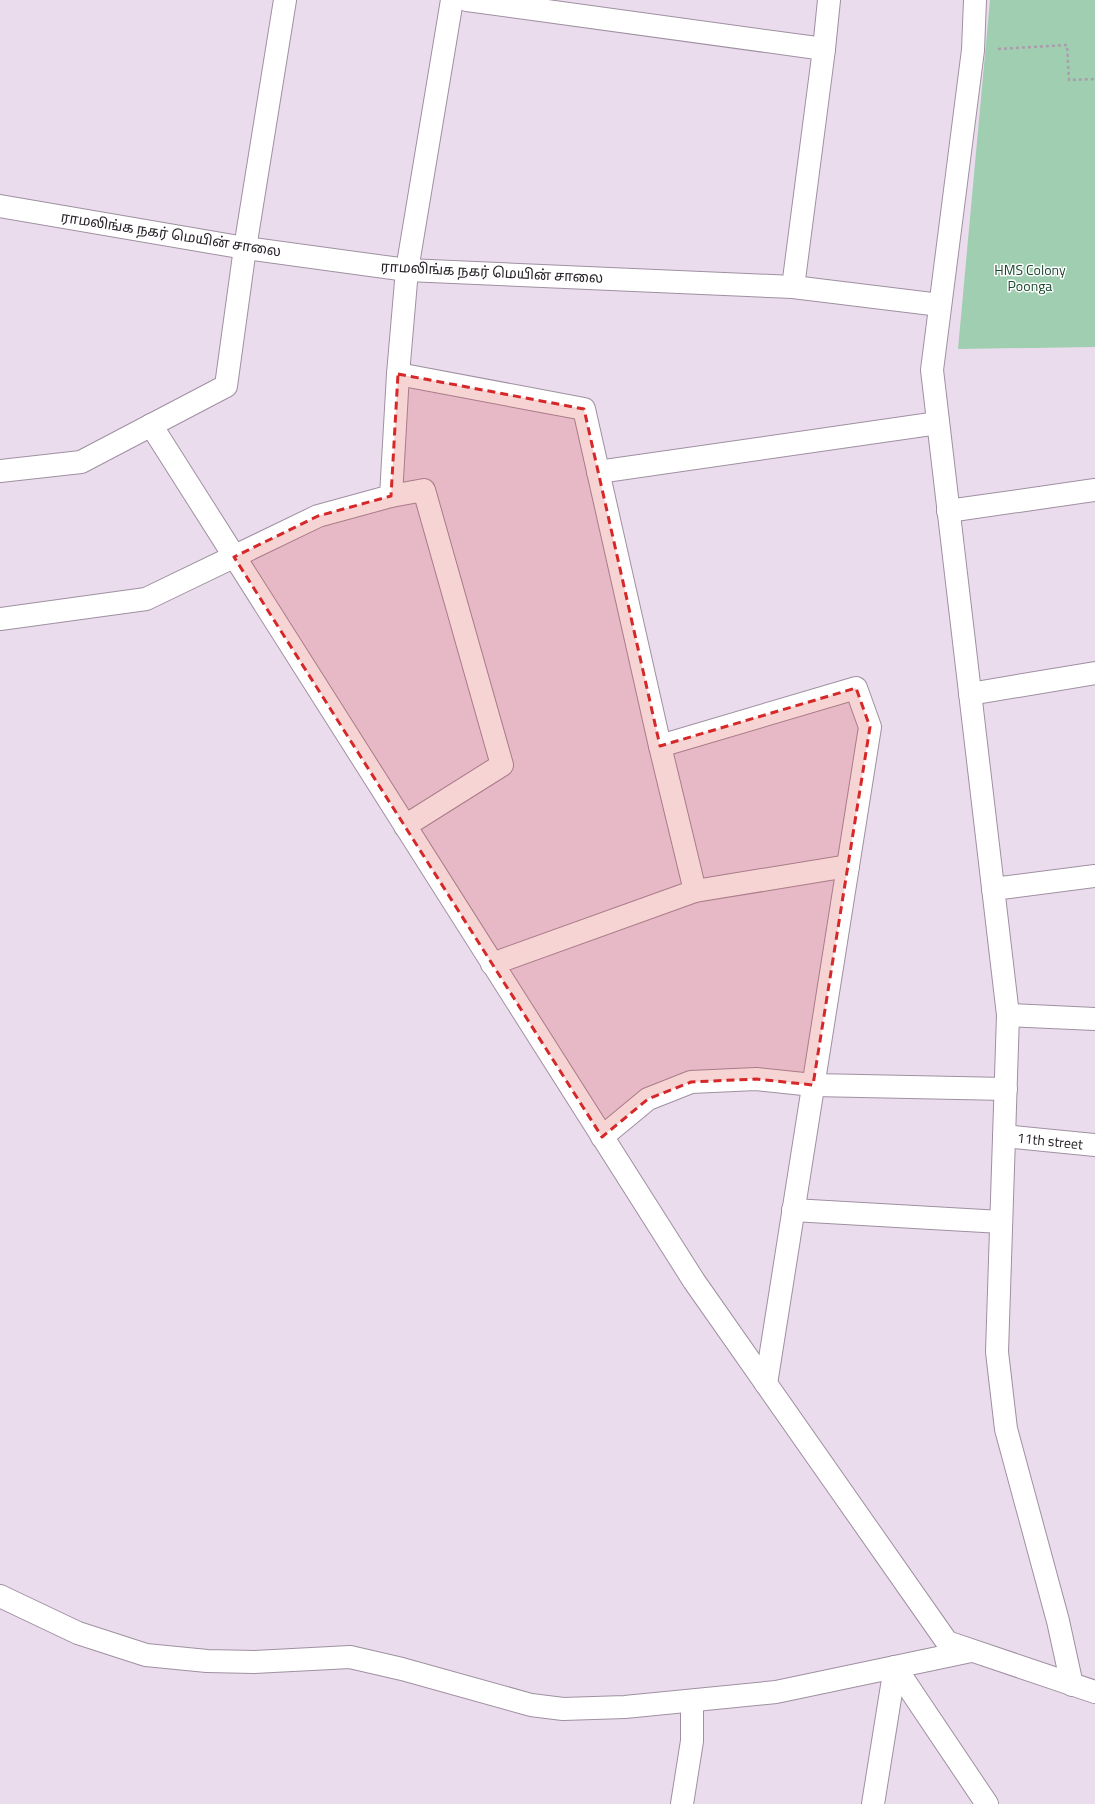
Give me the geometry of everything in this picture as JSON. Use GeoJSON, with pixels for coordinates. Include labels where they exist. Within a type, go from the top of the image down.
{"type":"FeatureCollection","features":[{"type":"Feature","properties":{"kind":"street"},"geometry":{"type":"LineString","coordinates":[[0,471],[81,462],[226,386],[245,248],[285,0]]}},
{"type":"Feature","properties":{"kind":"street"},"geometry":{"type":"LineString","coordinates":[[391,496],[398,374],[407,270],[452,0]]}},
{"type":"Feature","properties":{"kind":"street"},"geometry":{"type":"LineString","coordinates":[[466,0],[824,49]]}},
{"type":"Feature","properties":{"kind":"street"},"geometry":{"type":"LineString","coordinates":[[794,287],[829,0]]}},
{"type":"Feature","properties":{"kind":"street"},"geometry":{"type":"LineString","coordinates":[[975,0],[973,50],[932,370],[1008,1016],[997,1352],[1006,1428],[1058,1621],[1072,1685]]}},
{"type":"Feature","properties":{"kind":"street","name":"ராமலிங்க நகர் மெயின் சாலை"},"geometry":{"type":"LineString","coordinates":[[0,206],[245,248],[407,270],[794,287],[940,305]]}},
{"type":"Feature","properties":{"kind":"street"},"geometry":{"type":"LineString","coordinates":[[398,374],[584,409],[660,746],[695,891]]}},
{"type":"Feature","properties":{"kind":"street"},"geometry":{"type":"LineString","coordinates":[[598,472],[938,423]]}},
{"type":"Feature","properties":{"kind":"street"},"geometry":{"type":"LineString","coordinates":[[151,425],[694,1281],[946,1642],[1095,1692]]}},
{"type":"Feature","properties":{"kind":"street"},"geometry":{"type":"LineString","coordinates":[[0,619],[146,599],[318,516],[391,496],[424,490],[502,765],[405,826]]}},
{"type":"Feature","properties":{"kind":"street"},"geometry":{"type":"LineString","coordinates":[[948,511],[1095,490]]}},
{"type":"Feature","properties":{"kind":"street"},"geometry":{"type":"LineString","coordinates":[[970,694],[1095,673]]}},
{"type":"Feature","properties":{"kind":"street"},"geometry":{"type":"LineString","coordinates":[[660,746],[856,688],[870,727],[766,1384]]}},
{"type":"Feature","properties":{"kind":"street"},"geometry":{"type":"LineString","coordinates":[[492,964],[695,891],[848,866]]}},
{"type":"Feature","properties":{"kind":"street"},"geometry":{"type":"LineString","coordinates":[[993,889],[1095,876]]}},
{"type":"Feature","properties":{"kind":"street"},"geometry":{"type":"LineString","coordinates":[[1008,1016],[1095,1019]]}},
{"type":"Feature","properties":{"kind":"street"},"geometry":{"type":"LineString","coordinates":[[602,1137],[648,1099],[690,1082],[756,1079],[813,1085],[1006,1089]]}},
{"type":"Feature","properties":{"kind":"street","name":"11th street"},"geometry":{"type":"LineString","coordinates":[[1004,1136],[1095,1145]]}},
{"type":"Feature","properties":{"kind":"street"},"geometry":{"type":"LineString","coordinates":[[793,1210],[1001,1222]]}},
{"type":"Feature","properties":{"kind":"street"},"geometry":{"type":"LineString","coordinates":[[0,1596],[78,1633],[146,1655],[207,1661],[254,1662],[350,1657],[402,1669],[531,1705],[562,1709],[625,1707],[776,1692],[971,1650]]}},
{"type":"Feature","properties":{"kind":"street"},"geometry":{"type":"LineString","coordinates":[[873,1804],[895,1667]]}},
{"type":"Feature","properties":{"kind":"street"},"geometry":{"type":"LineString","coordinates":[[895,1667],[987,1804]]}},
{"type":"Feature","properties":{"kind":"street"},"geometry":{"type":"LineString","coordinates":[[682,1804],[692,1740],[692,1700]]}},
{"type":"Feature","properties":{"kind":"path"},"geometry":{"type":"LineString","coordinates":[[973,50],[1067,45],[1069,80],[1095,78]]}},
{"type":"Feature","properties":{"kind":"highlighted area"},"geometry":{"type":"Polygon","coordinates":[[[398,374],[584,409],[660,746],[856,688],[870,727],[813,1085],[756,1079],[691,1082],[648,1099],[602,1137],[234,557],[318,516],[391,496],[398,374]]]}},
{"type":"Feature","properties":{"kind":"green space","name":"HMS Colony Poonga"},"geometry":{"type":"Polygon","coordinates":[[[990,0],[1095,0],[1095,347],[958,349],[990,0]]]}}]}
